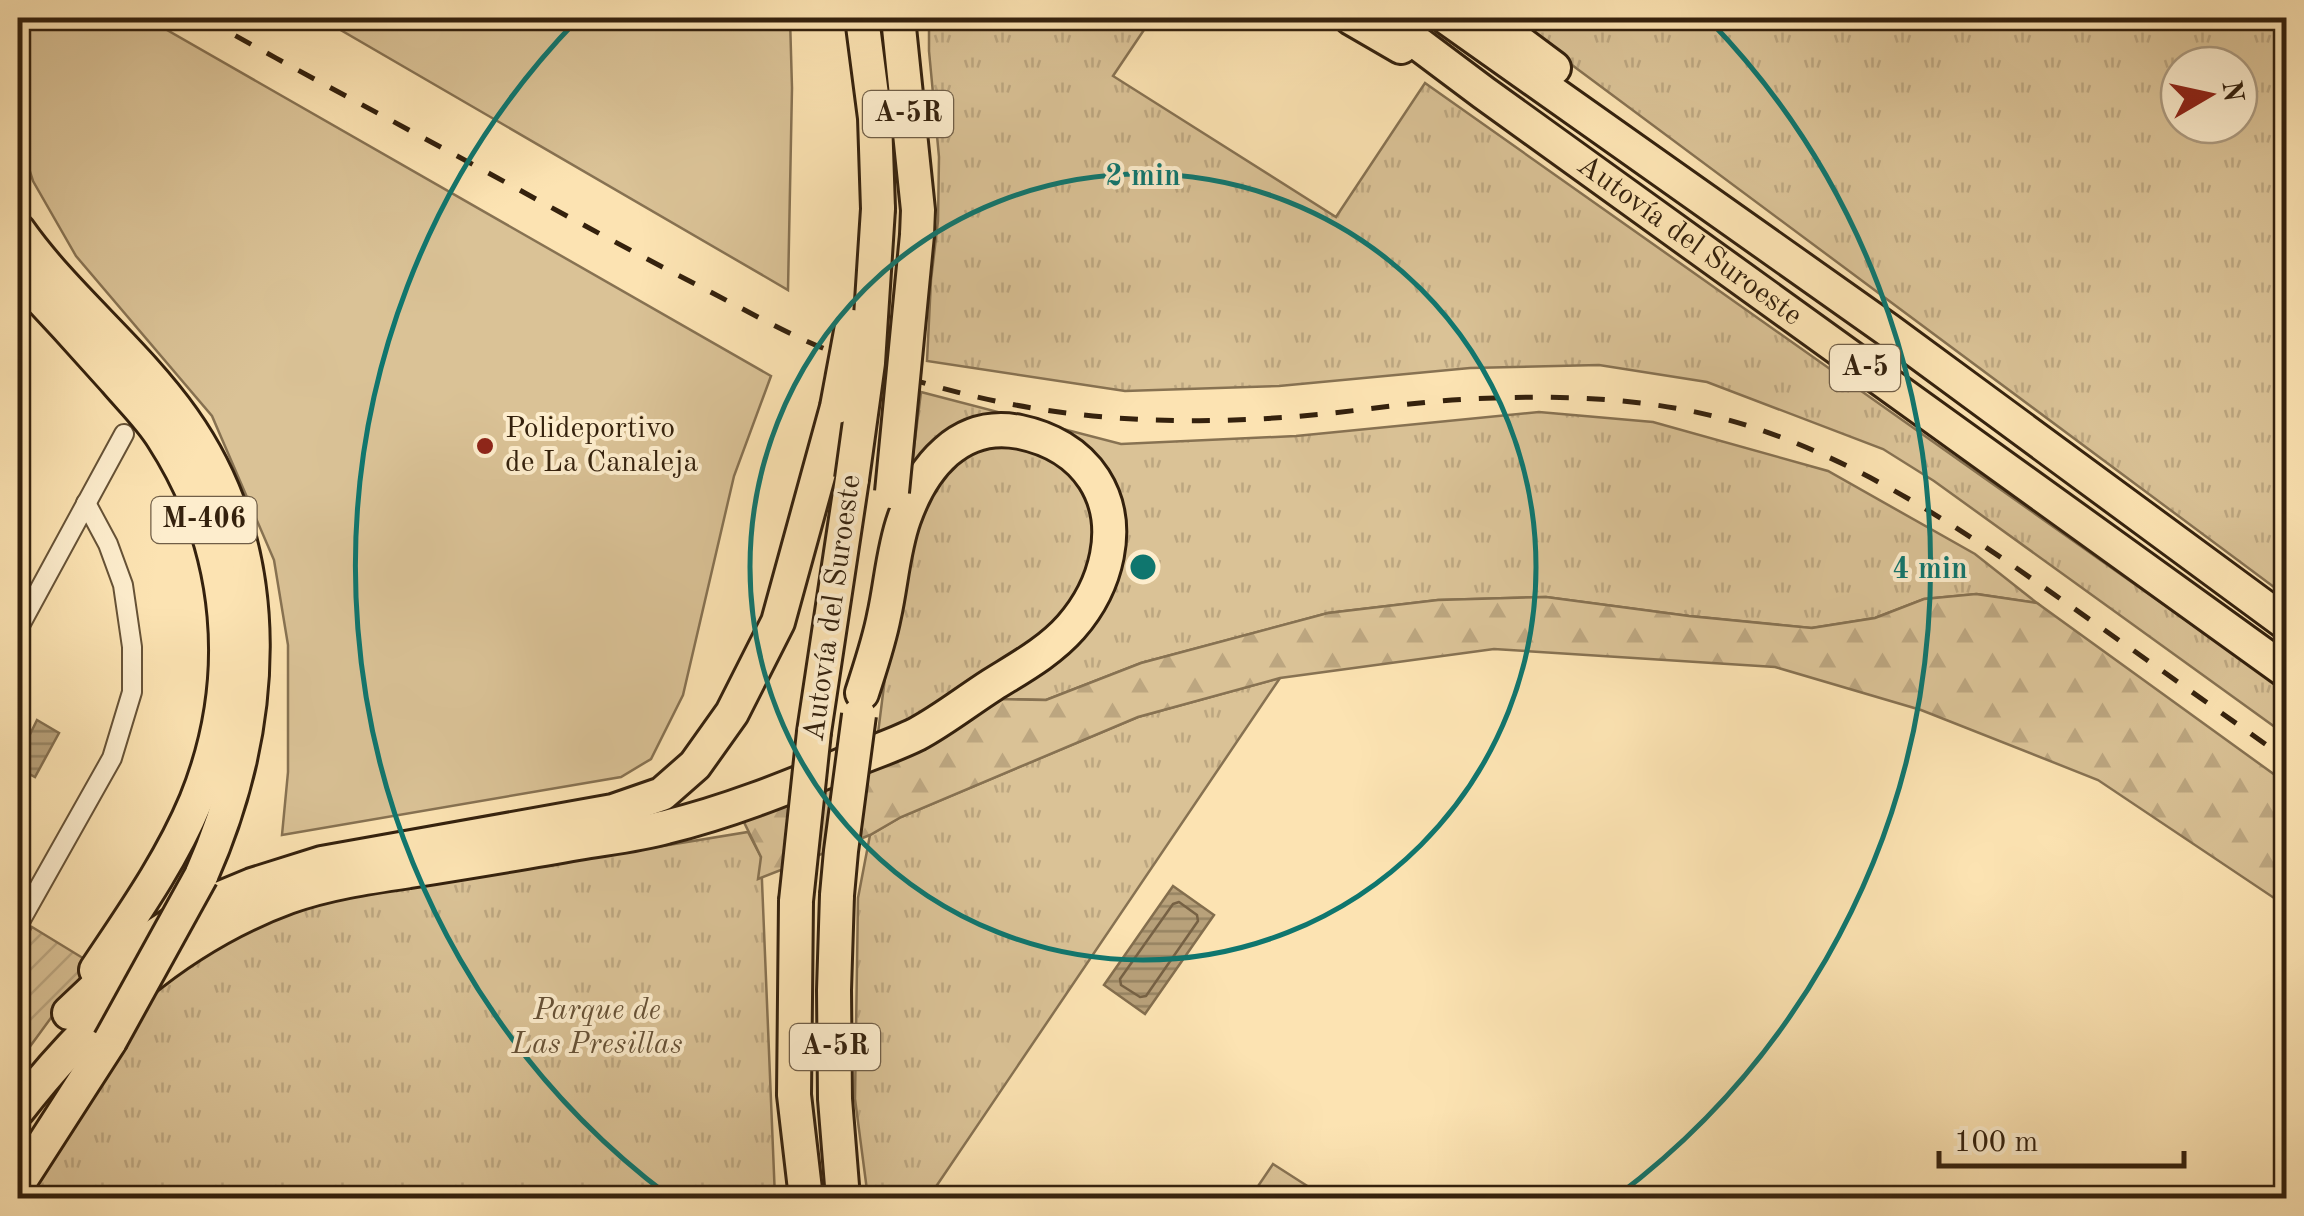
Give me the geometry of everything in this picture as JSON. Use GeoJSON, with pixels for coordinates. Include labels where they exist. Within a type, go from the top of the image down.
{"type":"FeatureCollection","features":[{"type":"Feature","properties":{"kind":"highway","name":"Autovía del Suroeste"},"geometry":{"type":"LineString","coordinates":[[806,1198],[794,1096],[796,901],[814,732],[868,364],[878,210],[875,118],[862,18]]}},
{"type":"Feature","properties":{"kind":"highway","name":"Autovía del Suroeste"},"geometry":{"type":"LineString","coordinates":[[843,1198],[835,1098],[834,990],[840,850],[892,492],[918,222],[898,18]]}},
{"type":"Feature","properties":{"kind":"highway"},"geometry":{"type":"LineString","coordinates":[[918,18],[926,173],[918,222]]}},
{"type":"Feature","properties":{"kind":"highway"},"geometry":{"type":"LineString","coordinates":[[1351,18],[1441,72],[1484,92]]}},
{"type":"Feature","properties":{"kind":"highway","name":"Autovía del Suroeste"},"geometry":{"type":"LineString","coordinates":[[1384,18],[2286,672]]}},
{"type":"Feature","properties":{"kind":"highway","name":"Autovía del Suroeste"},"geometry":{"type":"LineString","coordinates":[[1447,18],[1908,345],[2286,623]]}},
{"type":"Feature","properties":{"kind":"highway"},"geometry":{"type":"LineString","coordinates":[[1487,18],[1856,295],[1908,345]]}},
{"type":"Feature","properties":{"kind":"highway"},"geometry":{"type":"LineString","coordinates":[[69,1013],[142,944],[199,907],[252,885],[322,863],[613,811],[662,794],[695,765],[732,713],[778,622],[838,407],[862,269],[878,210]]}},
{"type":"Feature","properties":{"kind":"highway","name":"M-406"},"geometry":{"type":"LineString","coordinates":[[18,230],[41,262],[117,340],[183,419],[215,474],[235,524],[248,573],[254,652],[237,778],[222,830],[201,876],[110,1040],[18,1184]]}},
{"type":"Feature","properties":{"kind":"highway","name":"M-406"},"geometry":{"type":"LineString","coordinates":[[18,274],[161,435],[186,476],[218,569],[224,603],[226,672],[222,712],[197,798],[168,859],[18,1088]]}},
{"type":"Feature","properties":{"kind":"highway"},"geometry":{"type":"LineString","coordinates":[[18,1110],[50,1069],[107,1011],[169,958],[202,937],[288,897],[341,882],[663,828],[764,798],[918,733],[1045,652],[1090,602],[1106,563],[1110,534],[1106,506],[1094,479],[1079,462],[1059,446],[1009,430],[976,434],[950,446],[926,472],[903,521],[883,623],[861,704]]}},
{"type":"Feature","properties":{"kind":"street"},"geometry":{"type":"LineString","coordinates":[[18,629],[124,434]]}},
{"type":"Feature","properties":{"kind":"street"},"geometry":{"type":"LineString","coordinates":[[18,925],[112,758],[132,692],[132,647],[124,585],[86,503]]}},
{"type":"Feature","properties":{"kind":"green space","name":"Polideportivo de La Canaleja"},"geometry":{"type":"Polygon","coordinates":[[[18,18],[146,18],[771,376],[734,476],[683,695],[651,759],[621,777],[282,835],[288,772],[288,645],[274,560],[212,416],[76,256],[33,181],[18,135],[18,18]]]}},
{"type":"Feature","properties":{"kind":"green space"},"geometry":{"type":"Polygon","coordinates":[[[320,18],[790,18],[788,290],[320,18]]]}},
{"type":"Feature","properties":{"kind":"green space"},"geometry":{"type":"Polygon","coordinates":[[[929,18],[1152,18],[1113,76],[1336,217],[1425,83],[2286,691],[2286,735],[1934,481],[1883,449],[1707,382],[1599,365],[1470,368],[1279,386],[1125,391],[927,361],[939,157],[929,18]]]}},
{"type":"Feature","properties":{"kind":"green space"},"geometry":{"type":"Polygon","coordinates":[[[1510,18],[2286,18],[2286,596],[1510,18]]]}},
{"type":"Feature","properties":{"kind":"green space"},"geometry":{"type":"Polygon","coordinates":[[[921,392],[1121,444],[1296,436],[1539,412],[1653,422],[1828,471],[1975,554],[2037,603],[1977,594],[1924,599],[1875,618],[1811,628],[1546,597],[1438,600],[1328,613],[1141,663],[1046,700],[998,699],[875,757],[921,392]]]}},
{"type":"Feature","properties":{"kind":"green space"},"geometry":{"type":"Polygon","coordinates":[[[1976,594],[2037,603],[2286,783],[2286,906],[2098,780],[1921,710],[1775,667],[1494,649],[1280,678],[1138,717],[901,817],[870,835],[758,879],[761,857],[741,816],[998,699],[1046,700],[1141,663],[1328,613],[1438,600],[1546,597],[1812,628],[1875,618],[1924,599],[1976,594]]]}},
{"type":"Feature","properties":{"kind":"green space"},"geometry":{"type":"Polygon","coordinates":[[[1280,678],[931,1194],[934,1198],[868,1198],[855,1099],[858,898],[870,835],[901,817],[1138,717],[1280,678]]]}},
{"type":"Feature","properties":{"kind":"green space","name":"Parque de Las Presillas"},"geometry":{"type":"Polygon","coordinates":[[[748,832],[761,857],[775,1198],[22,1198],[166,973],[272,911],[431,878],[565,862],[748,832]]]}},
{"type":"Feature","properties":{"kind":"green space"},"geometry":{"type":"Polygon","coordinates":[[[32,927],[91,963],[18,1063],[18,952],[32,927]]]}},
{"type":"Feature","properties":{"kind":"green space"},"geometry":{"type":"Polygon","coordinates":[[[1273,1164],[1326,1198],[1250,1198],[1273,1164]]]}},
{"type":"Feature","properties":{"kind":"water"},"geometry":{"type":"Polygon","coordinates":[[[37,720],[59,733],[35,777],[18,768],[18,759],[37,720]]]}},
{"type":"Feature","properties":{"kind":"water"},"geometry":{"type":"Polygon","coordinates":[[[1173,886],[1214,915],[1145,1014],[1104,985],[1173,886]]]}},
{"type":"Feature","properties":{"kind":"railway"},"geometry":{"type":"LineString","coordinates":[[204,18],[783,330],[850,359],[939,387],[1040,409],[1147,420],[1254,419],[1443,401],[1561,397],[1659,405],[1755,428],[1881,483],[1958,529],[2286,759]]}},
{"type":"Feature","properties":{"kind":"place","name":"Polideportivo de La Canaleja"},"geometry":{"type":"Point","coordinates":[485,446]}}]}
